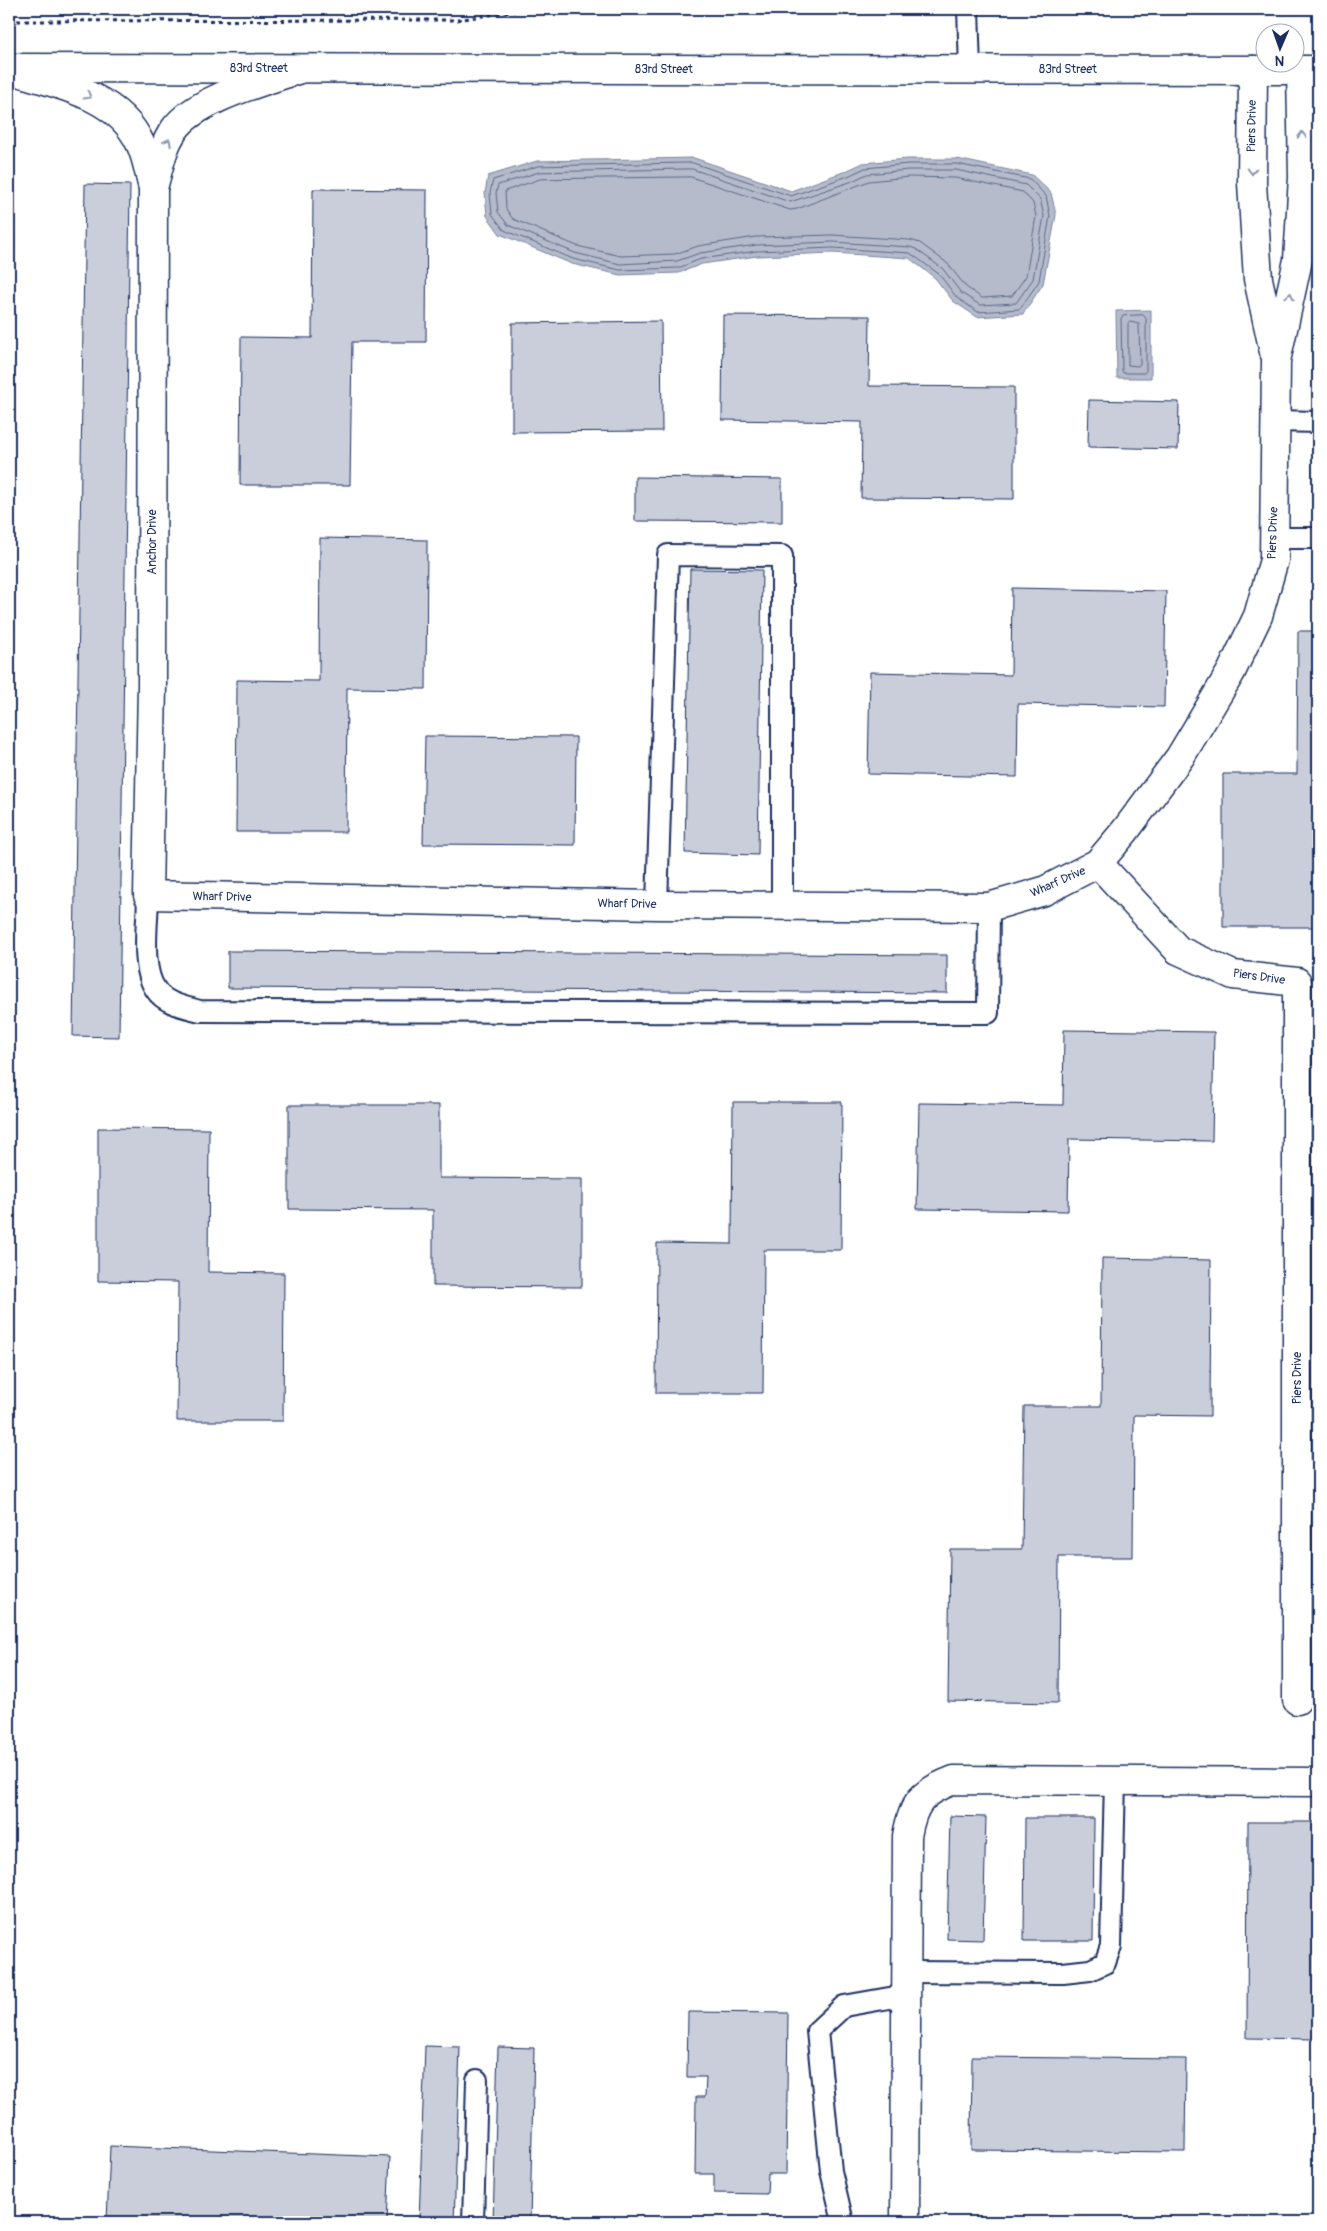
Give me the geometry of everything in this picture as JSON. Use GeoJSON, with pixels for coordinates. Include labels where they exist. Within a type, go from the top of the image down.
{"type":"FeatureCollection","features":[{"type":"Feature","properties":{"kind":"street","name":"83rd Street"},"geometry":{"type":"LineString","coordinates":[[9,68],[1310,70]]}},
{"type":"Feature","properties":{"kind":"street","name":"Anchor Drive"},"geometry":{"type":"LineString","coordinates":[[9,68],[76,89],[120,114],[140,143],[153,188]]}},
{"type":"Feature","properties":{"kind":"street","name":"Anchor Drive"},"geometry":{"type":"LineString","coordinates":[[148,895],[152,686],[153,188],[164,149],[175,129],[191,116],[214,99],[306,68]]}},
{"type":"Feature","properties":{"kind":"street","name":"Piers Drive"},"geometry":{"type":"LineString","coordinates":[[1253,70],[1252,183],[1258,279],[1276,361]]}},
{"type":"Feature","properties":{"kind":"street","name":"Piers Drive"},"geometry":{"type":"LineString","coordinates":[[1297,1700],[1298,982],[1233,975],[1178,950],[1098,864],[1126,831],[1180,757],[1231,672],[1258,616],[1274,560],[1276,361],[1298,260],[1310,70]]}},
{"type":"Feature","properties":{"kind":"street","name":"Wharf Drive"},"geometry":{"type":"LineString","coordinates":[[148,895],[657,905],[989,907],[1044,891],[1098,864]]}},
{"type":"Feature","properties":{"kind":"street"},"geometry":{"type":"LineString","coordinates":[[905,2222],[907,1836],[910,1817],[920,1800],[932,1788],[954,1780],[1318,1782]]}},
{"type":"Feature","properties":{"kind":"lane"},"geometry":{"type":"LineString","coordinates":[[968,9],[970,69]]}},
{"type":"Feature","properties":{"kind":"lane"},"geometry":{"type":"LineString","coordinates":[[1275,421],[1318,422]]}},
{"type":"Feature","properties":{"kind":"lane"},"geometry":{"type":"LineString","coordinates":[[1274,538],[1318,538]]}},
{"type":"Feature","properties":{"kind":"lane"},"geometry":{"type":"LineString","coordinates":[[657,905],[668,555],[782,556],[782,906]]}},
{"type":"Feature","properties":{"kind":"lane"},"geometry":{"type":"LineString","coordinates":[[148,895],[147,965],[156,990],[173,1004],[200,1011],[988,1013],[989,907]]}},
{"type":"Feature","properties":{"kind":"lane"},"geometry":{"type":"LineString","coordinates":[[842,2222],[831,2171],[817,2032],[844,2006],[906,1984],[1090,1970],[1105,1963],[1111,1946],[1115,1780]]}},
{"type":"Feature","properties":{"kind":"lane"},"geometry":{"type":"LineString","coordinates":[[473,2222],[477,2080]]}},
{"type":"Feature","properties":{"kind":"path"},"geometry":{"type":"LineString","coordinates":[[9,21],[457,20],[528,9]]}},
{"type":"Feature","properties":{"kind":"path"},"geometry":{"type":"LineString","coordinates":[[968,9],[1318,11]]}},
{"type":"Feature","properties":{"kind":"water"},"geometry":{"type":"Polygon","coordinates":[[[694,158],[791,191],[863,163],[908,159],[957,159],[1032,175],[1051,193],[1056,215],[1043,284],[1023,314],[977,317],[953,301],[935,278],[909,258],[833,253],[757,256],[702,264],[679,273],[620,275],[572,264],[500,234],[487,216],[485,193],[488,176],[537,161],[694,158]]]}},
{"type":"Feature","properties":{"kind":"water"},"geometry":{"type":"Polygon","coordinates":[[[1151,310],[1151,378],[1117,378],[1116,311],[1151,310]]]}},
{"type":"Feature","properties":{"kind":"building"},"geometry":{"type":"Polygon","coordinates":[[[85,184],[130,185],[119,1037],[73,1036],[85,184]]]}},
{"type":"Feature","properties":{"kind":"building"},"geometry":{"type":"Polygon","coordinates":[[[313,189],[427,190],[426,342],[352,342],[350,485],[240,485],[241,337],[312,338],[313,189]]]}},
{"type":"Feature","properties":{"kind":"building"},"geometry":{"type":"Polygon","coordinates":[[[723,315],[870,316],[869,386],[1014,387],[1014,499],[861,498],[862,422],[722,420],[723,315]]]}},
{"type":"Feature","properties":{"kind":"building"},"geometry":{"type":"Polygon","coordinates":[[[661,321],[662,431],[512,432],[512,323],[661,321]]]}},
{"type":"Feature","properties":{"kind":"building"},"geometry":{"type":"Polygon","coordinates":[[[1089,400],[1179,402],[1178,449],[1088,447],[1089,400]]]}},
{"type":"Feature","properties":{"kind":"building"},"geometry":{"type":"Polygon","coordinates":[[[635,477],[782,479],[782,522],[635,521],[635,477]]]}},
{"type":"Feature","properties":{"kind":"building"},"geometry":{"type":"Polygon","coordinates":[[[320,538],[427,540],[426,689],[347,688],[346,832],[236,832],[237,680],[319,681],[320,538]]]}},
{"type":"Feature","properties":{"kind":"building"},"geometry":{"type":"Polygon","coordinates":[[[690,569],[762,570],[758,855],[685,853],[690,569]]]}},
{"type":"Feature","properties":{"kind":"building"},"geometry":{"type":"Polygon","coordinates":[[[1012,588],[1166,591],[1164,707],[1018,704],[1017,777],[868,774],[870,672],[1011,675],[1012,588]]]}},
{"type":"Feature","properties":{"kind":"building"},"geometry":{"type":"Polygon","coordinates":[[[1298,631],[1318,631],[1318,927],[1223,927],[1223,774],[1297,774],[1298,631]]]}},
{"type":"Feature","properties":{"kind":"building"},"geometry":{"type":"Polygon","coordinates":[[[425,736],[576,737],[575,845],[423,844],[425,736]]]}},
{"type":"Feature","properties":{"kind":"building"},"geometry":{"type":"Polygon","coordinates":[[[228,951],[947,955],[947,993],[228,988],[228,951]]]}},
{"type":"Feature","properties":{"kind":"building"},"geometry":{"type":"Polygon","coordinates":[[[1064,1030],[1214,1032],[1212,1141],[1069,1139],[1068,1211],[917,1209],[919,1103],[1063,1105],[1064,1030]]]}},
{"type":"Feature","properties":{"kind":"building"},"geometry":{"type":"Polygon","coordinates":[[[733,1102],[842,1102],[841,1250],[764,1250],[763,1393],[656,1393],[657,1243],[732,1244],[733,1102]]]}},
{"type":"Feature","properties":{"kind":"building"},"geometry":{"type":"Polygon","coordinates":[[[289,1105],[439,1105],[439,1178],[582,1179],[582,1287],[433,1286],[433,1210],[289,1209],[289,1105]]]}},
{"type":"Feature","properties":{"kind":"building"},"geometry":{"type":"Polygon","coordinates":[[[98,1128],[209,1129],[208,1272],[284,1273],[283,1421],[177,1421],[178,1282],[98,1281],[98,1128]]]}},
{"type":"Feature","properties":{"kind":"building"},"geometry":{"type":"Polygon","coordinates":[[[1102,1258],[1211,1260],[1210,1416],[1134,1415],[1133,1557],[1059,1557],[1058,1703],[948,1701],[950,1549],[1022,1549],[1024,1406],[1101,1406],[1102,1258]]]}},
{"type":"Feature","properties":{"kind":"building"},"geometry":{"type":"Polygon","coordinates":[[[950,1816],[986,1817],[983,1940],[947,1939],[950,1816]]]}},
{"type":"Feature","properties":{"kind":"building"},"geometry":{"type":"Polygon","coordinates":[[[1025,1818],[1094,1818],[1093,1941],[1024,1941],[1025,1818]]]}},
{"type":"Feature","properties":{"kind":"building"},"geometry":{"type":"Polygon","coordinates":[[[1248,1822],[1318,1822],[1318,2039],[1247,2038],[1248,1822]]]}},
{"type":"Feature","properties":{"kind":"building"},"geometry":{"type":"Polygon","coordinates":[[[688,2012],[788,2013],[786,2174],[768,2174],[767,2194],[714,2193],[714,2174],[695,2174],[696,2097],[705,2097],[706,2077],[687,2077],[688,2012]]]}},
{"type":"Feature","properties":{"kind":"building"},"geometry":{"type":"Polygon","coordinates":[[[425,2046],[460,2047],[454,2222],[419,2222],[425,2046]]]}},
{"type":"Feature","properties":{"kind":"building"},"geometry":{"type":"Polygon","coordinates":[[[498,2047],[534,2048],[530,2222],[493,2222],[498,2047]]]}},
{"type":"Feature","properties":{"kind":"building"},"geometry":{"type":"Polygon","coordinates":[[[972,2057],[1186,2059],[1185,2152],[971,2150],[972,2057]]]}},
{"type":"Feature","properties":{"kind":"building"},"geometry":{"type":"Polygon","coordinates":[[[110,2146],[390,2157],[387,2222],[107,2222],[110,2146]]]}}]}
